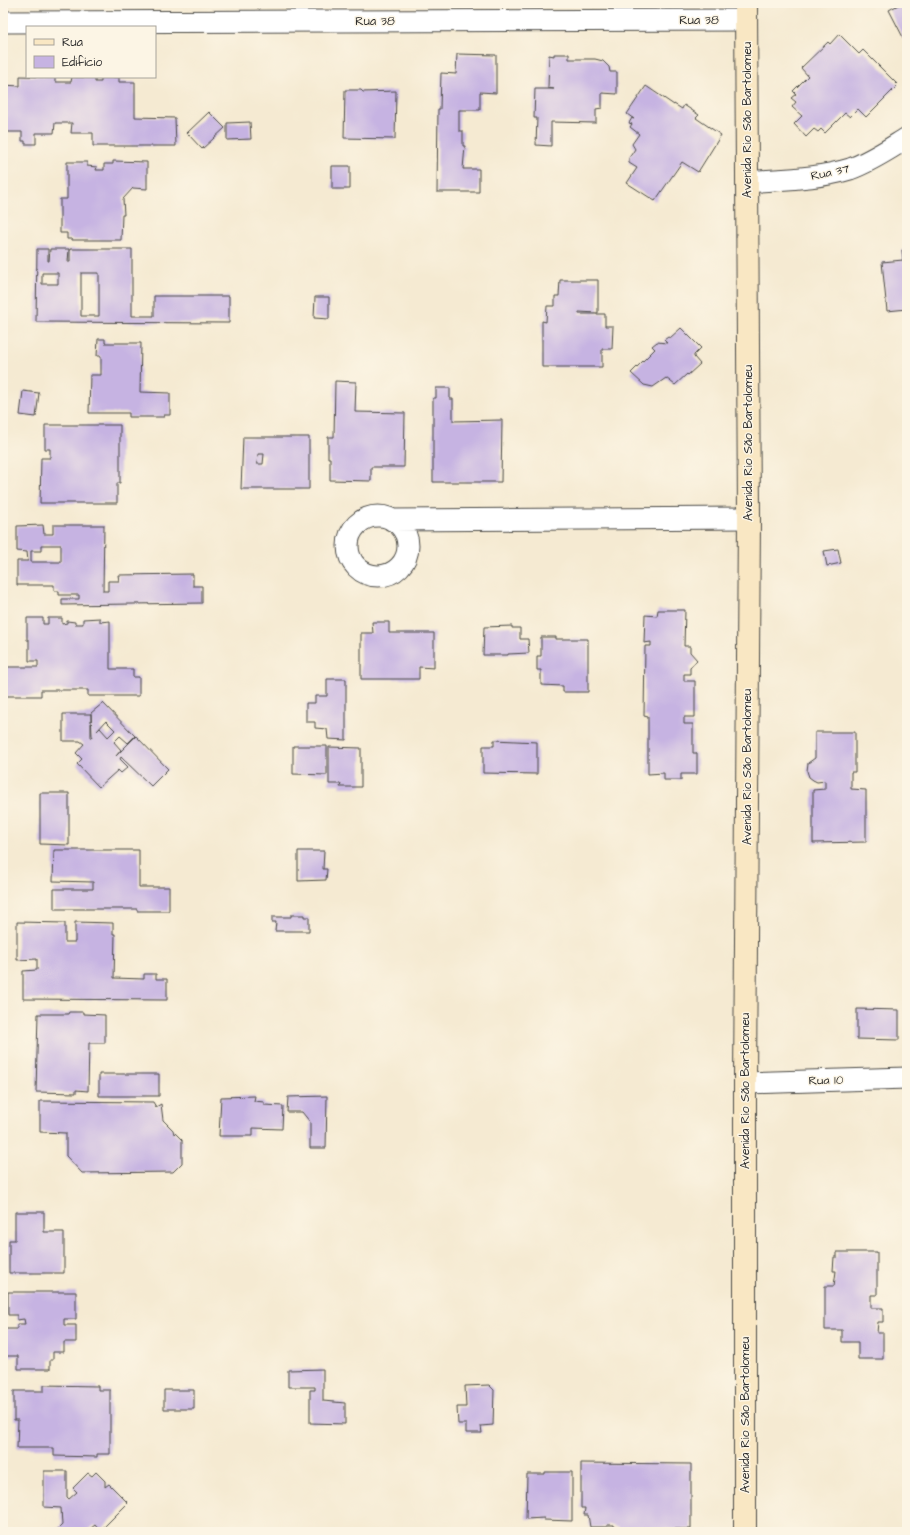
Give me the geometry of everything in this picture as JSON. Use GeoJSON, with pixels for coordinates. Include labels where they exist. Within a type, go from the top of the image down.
{"type":"FeatureCollection","features":[{"type":"Feature","properties":{"kind":"street","name":"Rua 38"},"geometry":{"type":"LineString","coordinates":[[3,22],[525,12],[746,12]]}},
{"type":"Feature","properties":{"kind":"street","name":"Avenida Rio São Bartolomeu"},"geometry":{"type":"LineString","coordinates":[[745,1532],[745,1083],[749,518],[746,12]]}},
{"type":"Feature","properties":{"kind":"street","name":"Rua 37"},"geometry":{"type":"LineString","coordinates":[[747,182],[825,175],[851,168],[873,158],[907,138]]}},
{"type":"Feature","properties":{"kind":"street"},"geometry":{"type":"LineString","coordinates":[[392,520],[749,518]]}},
{"type":"Feature","properties":{"kind":"street","name":"Rua 10"},"geometry":{"type":"LineString","coordinates":[[745,1083],[907,1078]]}},
{"type":"Feature","properties":{"kind":"building"},"geometry":{"type":"Polygon","coordinates":[[[902,3],[907,3],[907,45],[889,10],[902,3]]]}},
{"type":"Feature","properties":{"kind":"building"},"geometry":{"type":"Polygon","coordinates":[[[839,34],[859,54],[863,50],[898,85],[866,117],[858,109],[850,117],[845,113],[825,133],[821,129],[818,132],[814,129],[806,137],[794,124],[802,116],[792,107],[796,102],[791,98],[796,94],[793,91],[808,76],[801,68],[828,42],[830,44],[839,34]]]}},
{"type":"Feature","properties":{"kind":"building"},"geometry":{"type":"Polygon","coordinates":[[[457,54],[496,55],[496,93],[480,92],[480,110],[459,110],[459,131],[463,131],[463,146],[465,146],[463,169],[479,169],[479,192],[437,192],[438,109],[440,109],[441,73],[456,74],[457,54]]]}},
{"type":"Feature","properties":{"kind":"building"},"geometry":{"type":"Polygon","coordinates":[[[554,54],[569,54],[569,59],[595,59],[603,61],[609,67],[610,72],[617,72],[617,94],[602,93],[602,108],[596,109],[596,123],[551,122],[551,146],[536,145],[537,118],[534,118],[535,89],[554,89],[548,88],[549,55],[554,56],[554,54]]]}},
{"type":"Feature","properties":{"kind":"building"},"geometry":{"type":"Polygon","coordinates":[[[20,76],[26,76],[26,78],[55,78],[55,82],[71,82],[72,78],[95,78],[95,82],[101,82],[101,78],[119,78],[119,82],[135,82],[135,117],[175,118],[176,146],[93,146],[93,133],[71,133],[72,123],[55,123],[54,133],[36,133],[36,144],[25,144],[25,141],[22,141],[22,132],[3,132],[3,85],[20,86],[20,76]]]}},
{"type":"Feature","properties":{"kind":"building"},"geometry":{"type":"Polygon","coordinates":[[[646,86],[682,109],[684,105],[699,115],[696,118],[721,135],[698,172],[682,162],[655,201],[627,183],[637,168],[629,163],[629,158],[635,149],[632,144],[639,134],[630,127],[632,124],[629,123],[632,118],[634,119],[627,114],[646,86]]]}},
{"type":"Feature","properties":{"kind":"building"},"geometry":{"type":"Polygon","coordinates":[[[345,90],[361,90],[363,92],[396,91],[395,139],[344,138],[345,90]]]}},
{"type":"Feature","properties":{"kind":"building"},"geometry":{"type":"Polygon","coordinates":[[[209,112],[225,128],[202,149],[187,133],[209,112]]]}},
{"type":"Feature","properties":{"kind":"building"},"geometry":{"type":"Polygon","coordinates":[[[250,122],[251,139],[227,140],[227,123],[250,122]]]}},
{"type":"Feature","properties":{"kind":"building"},"geometry":{"type":"Polygon","coordinates":[[[113,161],[147,162],[147,189],[133,188],[123,199],[124,215],[122,215],[121,240],[67,239],[67,233],[60,233],[60,199],[67,199],[67,162],[87,162],[87,166],[97,167],[96,170],[104,170],[104,164],[113,164],[113,161]]]}},
{"type":"Feature","properties":{"kind":"building"},"geometry":{"type":"Polygon","coordinates":[[[332,166],[350,166],[350,189],[332,189],[332,166]]]}},
{"type":"Feature","properties":{"kind":"building"},"geometry":{"type":"Polygon","coordinates":[[[37,249],[48,249],[49,261],[50,249],[69,249],[68,262],[70,262],[70,249],[132,249],[132,316],[154,316],[154,296],[229,296],[229,323],[36,322],[37,249]],[[42,273],[42,284],[58,284],[58,273],[42,273]],[[81,273],[81,316],[99,316],[99,273],[81,273]]]}},
{"type":"Feature","properties":{"kind":"building"},"geometry":{"type":"Polygon","coordinates":[[[902,250],[907,250],[907,309],[887,311],[882,262],[903,260],[902,250]]]}},
{"type":"Feature","properties":{"kind":"building"},"geometry":{"type":"Polygon","coordinates":[[[560,280],[598,280],[598,313],[579,312],[579,314],[605,314],[605,326],[613,326],[612,349],[602,349],[602,367],[542,367],[542,321],[546,322],[547,306],[555,306],[555,296],[559,296],[560,280]]]}},
{"type":"Feature","properties":{"kind":"building"},"geometry":{"type":"Polygon","coordinates":[[[315,297],[329,297],[329,319],[314,318],[315,297]]]}},
{"type":"Feature","properties":{"kind":"building"},"geometry":{"type":"Polygon","coordinates":[[[681,328],[701,348],[694,355],[700,364],[675,385],[666,378],[653,387],[644,385],[631,373],[655,349],[652,346],[657,342],[667,343],[664,340],[668,337],[670,338],[681,328]]]}},
{"type":"Feature","properties":{"kind":"building"},"geometry":{"type":"Polygon","coordinates":[[[98,339],[105,339],[105,343],[141,343],[140,392],[170,393],[170,415],[164,415],[164,417],[129,417],[129,413],[89,413],[90,375],[101,375],[101,356],[97,356],[98,339]]]}},
{"type":"Feature","properties":{"kind":"building"},"geometry":{"type":"Polygon","coordinates":[[[335,381],[356,382],[355,412],[405,413],[404,467],[371,467],[371,481],[330,480],[328,437],[334,437],[335,381]]]}},
{"type":"Feature","properties":{"kind":"building"},"geometry":{"type":"Polygon","coordinates":[[[436,388],[450,388],[450,399],[453,399],[453,421],[502,420],[501,482],[433,482],[433,398],[436,398],[436,388]]]}},
{"type":"Feature","properties":{"kind":"building"},"geometry":{"type":"Polygon","coordinates":[[[23,391],[39,393],[36,417],[20,415],[23,391]]]}},
{"type":"Feature","properties":{"kind":"building"},"geometry":{"type":"Polygon","coordinates":[[[45,425],[120,425],[120,483],[117,483],[117,503],[40,503],[41,458],[50,458],[50,449],[45,449],[45,425]]]}},
{"type":"Feature","properties":{"kind":"building"},"geometry":{"type":"Polygon","coordinates":[[[243,437],[309,437],[309,489],[241,489],[243,437]],[[258,454],[257,464],[263,464],[264,454],[258,454]]]}},
{"type":"Feature","properties":{"kind":"building"},"geometry":{"type":"Polygon","coordinates":[[[43,525],[44,534],[53,534],[53,525],[104,525],[103,591],[108,591],[108,581],[119,581],[118,575],[193,574],[193,586],[202,586],[202,603],[62,605],[62,599],[79,599],[79,595],[59,595],[59,591],[54,591],[54,585],[17,585],[17,561],[28,561],[27,552],[17,551],[17,526],[43,525]],[[41,545],[41,551],[31,551],[31,562],[61,562],[61,545],[41,545]]]}},
{"type":"Feature","properties":{"kind":"building"},"geometry":{"type":"Polygon","coordinates":[[[838,549],[841,563],[827,566],[824,551],[838,549]]]}},
{"type":"Feature","properties":{"kind":"building"},"geometry":{"type":"Polygon","coordinates":[[[658,610],[685,610],[684,646],[690,646],[690,652],[697,660],[690,668],[690,674],[684,674],[684,681],[695,681],[695,717],[684,717],[684,724],[693,724],[693,753],[697,753],[697,774],[681,774],[681,780],[664,780],[664,773],[648,774],[648,717],[644,716],[645,646],[651,646],[651,642],[644,643],[645,615],[657,616],[658,610]]]}},
{"type":"Feature","properties":{"kind":"building"},"geometry":{"type":"Polygon","coordinates":[[[27,618],[43,618],[43,624],[48,624],[48,618],[62,618],[62,624],[67,623],[67,621],[75,622],[75,624],[83,624],[83,619],[100,618],[100,622],[110,621],[110,669],[133,669],[133,677],[139,677],[139,696],[88,696],[88,690],[41,690],[41,696],[3,696],[3,667],[38,667],[38,661],[29,661],[27,618]]]}},
{"type":"Feature","properties":{"kind":"building"},"geometry":{"type":"Polygon","coordinates":[[[372,622],[389,622],[389,633],[434,633],[434,668],[419,667],[419,679],[361,679],[361,633],[373,633],[372,622]]]}},
{"type":"Feature","properties":{"kind":"building"},"geometry":{"type":"Polygon","coordinates":[[[512,626],[512,628],[520,628],[520,639],[528,639],[529,653],[483,655],[484,627],[512,626]]]}},
{"type":"Feature","properties":{"kind":"building"},"geometry":{"type":"Polygon","coordinates":[[[541,637],[556,637],[556,639],[588,639],[588,692],[563,692],[563,686],[541,685],[541,670],[537,670],[537,656],[541,656],[541,637]]]}},
{"type":"Feature","properties":{"kind":"building"},"geometry":{"type":"Polygon","coordinates":[[[327,679],[346,679],[346,740],[328,739],[327,729],[315,728],[315,722],[306,722],[306,703],[315,703],[315,696],[327,696],[327,679]]]}},
{"type":"Feature","properties":{"kind":"building"},"geometry":{"type":"Polygon","coordinates":[[[103,703],[135,736],[128,743],[120,736],[114,742],[121,750],[116,756],[136,736],[168,769],[151,786],[121,757],[120,759],[128,767],[121,773],[118,770],[99,787],[77,764],[82,759],[76,753],[84,744],[80,741],[63,741],[63,714],[91,714],[91,738],[92,736],[91,713],[103,703]],[[106,721],[97,731],[100,728],[108,737],[115,730],[106,721]]]}},
{"type":"Feature","properties":{"kind":"building"},"geometry":{"type":"Polygon","coordinates":[[[815,732],[855,732],[855,772],[851,772],[851,789],[866,790],[866,842],[813,843],[813,790],[825,789],[825,781],[817,782],[813,780],[809,777],[807,771],[808,763],[815,758],[815,732]]]}},
{"type":"Feature","properties":{"kind":"building"},"geometry":{"type":"Polygon","coordinates":[[[494,740],[537,742],[537,774],[483,773],[483,746],[494,746],[494,740]]]}},
{"type":"Feature","properties":{"kind":"building"},"geometry":{"type":"Polygon","coordinates":[[[293,746],[327,746],[327,775],[293,774],[293,746]]]}},
{"type":"Feature","properties":{"kind":"building"},"geometry":{"type":"Polygon","coordinates":[[[329,747],[361,748],[361,787],[340,787],[341,784],[329,784],[329,747]]]}},
{"type":"Feature","properties":{"kind":"building"},"geometry":{"type":"Polygon","coordinates":[[[40,793],[69,793],[69,845],[40,844],[40,793]]]}},
{"type":"Feature","properties":{"kind":"building"},"geometry":{"type":"Polygon","coordinates":[[[54,850],[139,850],[139,887],[169,887],[169,911],[137,911],[137,909],[54,909],[54,889],[93,889],[93,882],[53,881],[54,850]]]}},
{"type":"Feature","properties":{"kind":"building"},"geometry":{"type":"Polygon","coordinates":[[[298,851],[324,851],[323,869],[327,869],[326,880],[298,881],[298,851]]]}},
{"type":"Feature","properties":{"kind":"building"},"geometry":{"type":"Polygon","coordinates":[[[291,915],[304,915],[304,917],[309,917],[309,931],[275,931],[276,922],[272,922],[272,917],[291,917],[291,915]]]}},
{"type":"Feature","properties":{"kind":"building"},"geometry":{"type":"Polygon","coordinates":[[[17,922],[65,923],[65,942],[75,942],[75,922],[113,923],[113,934],[115,934],[114,978],[144,979],[144,974],[156,974],[156,979],[167,979],[167,1000],[23,999],[23,971],[37,970],[37,959],[17,960],[17,922]]]}},
{"type":"Feature","properties":{"kind":"building"},"geometry":{"type":"Polygon","coordinates":[[[857,1009],[899,1010],[899,1040],[857,1039],[857,1009]]]}},
{"type":"Feature","properties":{"kind":"building"},"geometry":{"type":"Polygon","coordinates":[[[69,1012],[105,1015],[105,1043],[89,1043],[88,1091],[76,1090],[76,1093],[36,1092],[38,1014],[68,1014],[69,1012]]]}},
{"type":"Feature","properties":{"kind":"building"},"geometry":{"type":"Polygon","coordinates":[[[99,1074],[159,1074],[159,1096],[99,1096],[99,1074]]]}},
{"type":"Feature","properties":{"kind":"building"},"geometry":{"type":"Polygon","coordinates":[[[255,1096],[254,1101],[264,1102],[264,1105],[283,1106],[282,1129],[253,1128],[253,1136],[219,1136],[221,1097],[255,1096]]]}},
{"type":"Feature","properties":{"kind":"building"},"geometry":{"type":"Polygon","coordinates":[[[327,1096],[326,1148],[310,1148],[310,1122],[302,1112],[287,1112],[288,1097],[327,1096]]]}},
{"type":"Feature","properties":{"kind":"building"},"geometry":{"type":"Polygon","coordinates":[[[40,1101],[153,1102],[156,1107],[161,1104],[163,1120],[173,1130],[174,1134],[175,1133],[182,1140],[182,1163],[173,1172],[82,1173],[66,1156],[66,1133],[40,1132],[40,1101]]]}},
{"type":"Feature","properties":{"kind":"building"},"geometry":{"type":"Polygon","coordinates":[[[15,1212],[44,1212],[44,1232],[64,1232],[64,1273],[9,1273],[9,1240],[15,1240],[15,1212]]]}},
{"type":"Feature","properties":{"kind":"building"},"geometry":{"type":"Polygon","coordinates":[[[837,1252],[877,1252],[877,1295],[871,1295],[871,1308],[883,1308],[883,1322],[878,1322],[877,1333],[883,1333],[883,1359],[858,1359],[858,1342],[842,1342],[842,1330],[825,1330],[825,1286],[834,1286],[836,1271],[833,1271],[834,1257],[837,1257],[837,1252]]]}},
{"type":"Feature","properties":{"kind":"building"},"geometry":{"type":"Polygon","coordinates":[[[8,1292],[76,1292],[76,1319],[64,1319],[64,1325],[76,1325],[76,1342],[64,1342],[64,1352],[53,1352],[53,1360],[50,1360],[50,1369],[18,1369],[18,1356],[5,1356],[5,1329],[17,1329],[17,1324],[25,1324],[24,1319],[17,1320],[17,1315],[8,1315],[8,1292]]]}},
{"type":"Feature","properties":{"kind":"building"},"geometry":{"type":"Polygon","coordinates":[[[323,1369],[323,1401],[345,1403],[345,1424],[310,1423],[310,1390],[315,1390],[315,1387],[288,1387],[288,1370],[323,1369]]]}},
{"type":"Feature","properties":{"kind":"building"},"geometry":{"type":"Polygon","coordinates":[[[44,1385],[98,1386],[98,1390],[110,1390],[110,1454],[97,1454],[97,1457],[54,1456],[54,1448],[17,1448],[18,1420],[14,1420],[14,1391],[44,1391],[44,1385]]]}},
{"type":"Feature","properties":{"kind":"building"},"geometry":{"type":"Polygon","coordinates":[[[489,1385],[494,1390],[493,1425],[481,1426],[482,1433],[466,1433],[466,1424],[458,1424],[457,1407],[466,1407],[465,1386],[489,1385]]]}},
{"type":"Feature","properties":{"kind":"building"},"geometry":{"type":"Polygon","coordinates":[[[164,1390],[194,1390],[194,1409],[164,1409],[164,1390]]]}},
{"type":"Feature","properties":{"kind":"building"},"geometry":{"type":"Polygon","coordinates":[[[581,1463],[691,1464],[691,1529],[649,1529],[645,1530],[645,1532],[627,1532],[618,1531],[619,1527],[614,1527],[614,1525],[607,1525],[607,1527],[590,1527],[588,1515],[584,1515],[585,1508],[581,1508],[581,1463]]]}},
{"type":"Feature","properties":{"kind":"building"},"geometry":{"type":"Polygon","coordinates":[[[44,1471],[67,1471],[67,1497],[69,1499],[77,1492],[73,1488],[88,1473],[92,1476],[96,1472],[105,1481],[105,1487],[109,1484],[128,1503],[100,1531],[95,1525],[86,1532],[55,1532],[62,1525],[61,1508],[44,1507],[44,1471]]]}},
{"type":"Feature","properties":{"kind":"building"},"geometry":{"type":"Polygon","coordinates":[[[545,1472],[572,1472],[572,1521],[544,1520],[544,1518],[526,1519],[527,1474],[545,1474],[545,1472]]]}}]}
